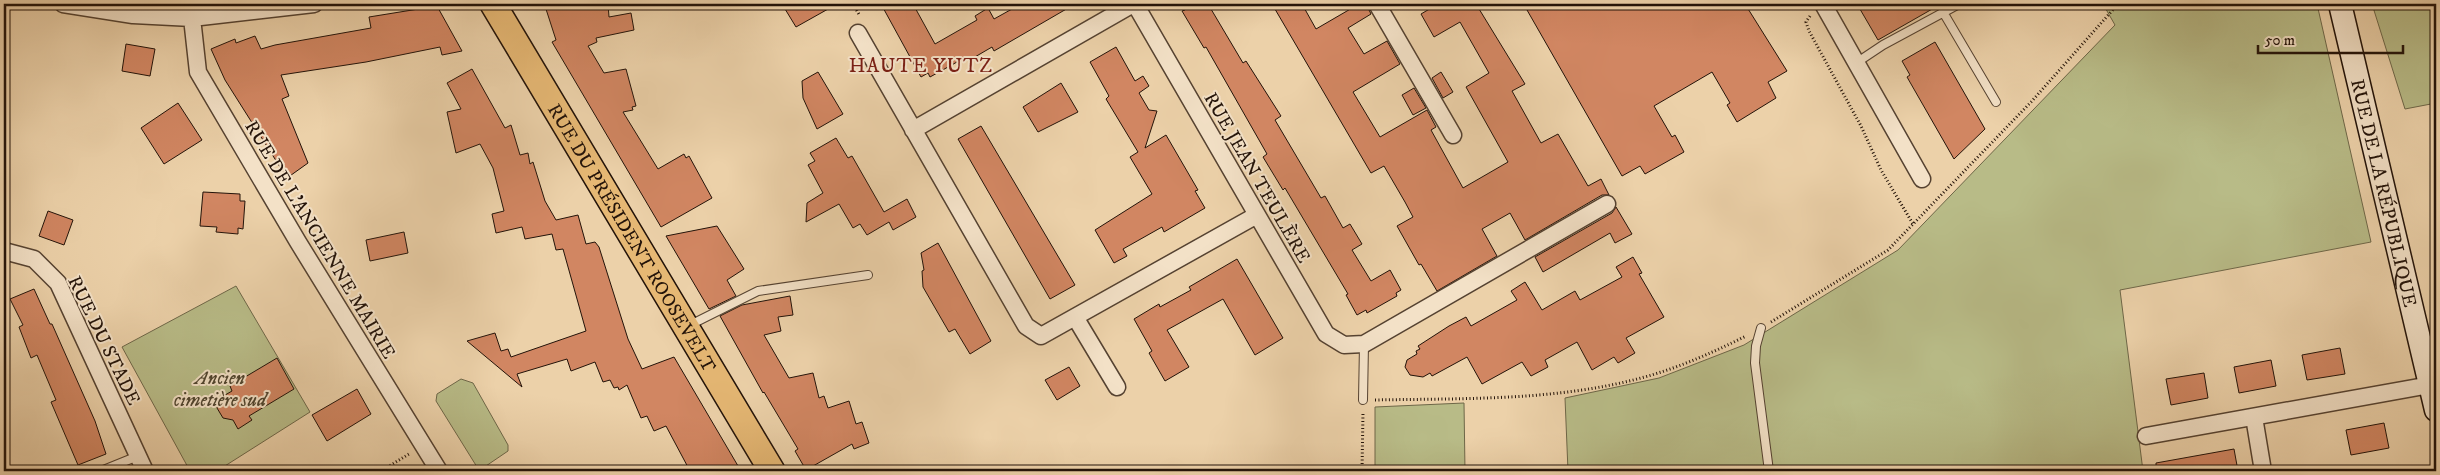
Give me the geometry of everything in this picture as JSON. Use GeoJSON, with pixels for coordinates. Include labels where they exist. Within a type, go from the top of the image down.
{"type":"FeatureCollection","features":[{"type":"Feature","properties":{"kind":"main road","name":"RUE DU PRÉSIDENT ROOSEVELT"},"geometry":{"type":"LineString","coordinates":[[493,4],[772,471]]}},
{"type":"Feature","properties":{"kind":"street"},"geometry":{"type":"LineString","coordinates":[[63,4],[133,15],[192,18],[314,4]]}},
{"type":"Feature","properties":{"kind":"street"},"geometry":{"type":"LineString","coordinates":[[913,130],[1134,4]]}},
{"type":"Feature","properties":{"kind":"street","name":"RUE JEAN TEULÈRE"},"geometry":{"type":"LineString","coordinates":[[1134,4],[1326,334],[1344,346],[1364,344]]}},
{"type":"Feature","properties":{"kind":"street"},"geometry":{"type":"LineString","coordinates":[[1376,4],[1453,135]]}},
{"type":"Feature","properties":{"kind":"street"},"geometry":{"type":"LineString","coordinates":[[1824,4],[1922,179]]}},
{"type":"Feature","properties":{"kind":"street","name":"RUE DE LA RÉPUBLIQUE"},"geometry":{"type":"LineString","coordinates":[[2340,4],[2436,410]]}},
{"type":"Feature","properties":{"kind":"street","name":"RUE DE L'ANCIENNE MAIRIE"},"geometry":{"type":"LineString","coordinates":[[192,18],[198,72],[298,242],[439,471]]}},
{"type":"Feature","properties":{"kind":"street"},"geometry":{"type":"LineString","coordinates":[[858,33],[1026,326],[1041,336],[1257,215]]}},
{"type":"Feature","properties":{"kind":"street"},"geometry":{"type":"LineString","coordinates":[[1364,344],[1606,204]]}},
{"type":"Feature","properties":{"kind":"street","name":"RUE DU STADE"},"geometry":{"type":"LineString","coordinates":[[4,251],[34,259],[58,283],[141,464]]}},
{"type":"Feature","properties":{"kind":"street"},"geometry":{"type":"LineString","coordinates":[[1075,317],[1117,387]]}},
{"type":"Feature","properties":{"kind":"street"},"geometry":{"type":"LineString","coordinates":[[2146,436],[2430,385]]}},
{"type":"Feature","properties":{"kind":"street"},"geometry":{"type":"LineString","coordinates":[[2254,417],[2262,471]]}},
{"type":"Feature","properties":{"kind":"lane"},"geometry":{"type":"LineString","coordinates":[[1856,63],[1884,45],[1958,4]]}},
{"type":"Feature","properties":{"kind":"lane"},"geometry":{"type":"LineString","coordinates":[[1943,12],[1996,102]]}},
{"type":"Feature","properties":{"kind":"lane"},"geometry":{"type":"LineString","coordinates":[[686,327],[758,291],[868,276]]}},
{"type":"Feature","properties":{"kind":"lane"},"geometry":{"type":"LineString","coordinates":[[1761,328],[1754,363],[1769,471]]}},
{"type":"Feature","properties":{"kind":"lane"},"geometry":{"type":"LineString","coordinates":[[1363,400],[1364,344]]}},
{"type":"Feature","properties":{"kind":"lane"},"geometry":{"type":"LineString","coordinates":[[101,471],[141,464]]}},
{"type":"Feature","properties":{"kind":"path"},"geometry":{"type":"LineString","coordinates":[[1824,4],[1806,22],[1809,31],[1861,126],[1881,170],[1913,224]]}},
{"type":"Feature","properties":{"kind":"path"},"geometry":{"type":"LineString","coordinates":[[1362,471],[1363,400],[1506,398],[1551,395],[1616,384],[1672,368],[1761,328],[1823,292],[1888,250],[2032,101],[2118,4]]}},
{"type":"Feature","properties":{"kind":"path"},"geometry":{"type":"LineString","coordinates":[[381,471],[422,446]]}},
{"type":"Feature","properties":{"kind":"green space"},"geometry":{"type":"Polygon","coordinates":[[[2103,4],[2317,4],[2371,242],[2120,290],[2143,471],[1568,471],[1565,398],[1659,378],[1744,345],[1898,250],[2115,25],[2103,4]]]}},
{"type":"Feature","properties":{"kind":"green space"},"geometry":{"type":"Polygon","coordinates":[[[2372,4],[2436,4],[2436,103],[2405,109],[2372,4]]]}},
{"type":"Feature","properties":{"kind":"green space","name":"Ancien cimetière sud"},"geometry":{"type":"Polygon","coordinates":[[[236,286],[310,412],[217,471],[190,471],[122,347],[236,286]]]}},
{"type":"Feature","properties":{"kind":"green space"},"geometry":{"type":"Polygon","coordinates":[[[461,379],[473,383],[508,445],[508,451],[483,468],[477,467],[436,401],[437,394],[461,379]]]}},
{"type":"Feature","properties":{"kind":"green space"},"geometry":{"type":"Polygon","coordinates":[[[1464,403],[1465,471],[1375,471],[1375,407],[1464,403]]]}},
{"type":"Feature","properties":{"kind":"building"},"geometry":{"type":"Polygon","coordinates":[[[608,4],[609,17],[631,13],[634,30],[596,38],[597,42],[588,46],[604,73],[626,69],[636,106],[632,107],[633,110],[623,112],[658,169],[684,154],[686,158],[689,156],[712,198],[661,227],[552,42],[556,40],[545,6],[608,4]]]}},
{"type":"Feature","properties":{"kind":"building"},"geometry":{"type":"Polygon","coordinates":[[[782,4],[837,4],[796,27],[782,4]]]}},
{"type":"Feature","properties":{"kind":"building"},"geometry":{"type":"Polygon","coordinates":[[[881,4],[913,4],[935,44],[977,20],[975,16],[988,8],[994,19],[1021,4],[1075,4],[994,51],[992,47],[968,61],[966,57],[930,77],[928,73],[921,77],[881,4]]]}},
{"type":"Feature","properties":{"kind":"building"},"geometry":{"type":"Polygon","coordinates":[[[1182,4],[1208,4],[1243,63],[1246,61],[1281,116],[1275,120],[1321,198],[1325,196],[1343,228],[1350,224],[1362,244],[1352,250],[1371,281],[1390,270],[1401,290],[1396,293],[1397,296],[1367,313],[1366,310],[1357,315],[1346,295],[1348,294],[1285,188],[1283,190],[1263,157],[1267,154],[1206,47],[1204,48],[1182,11],[1185,10],[1182,4]]]}},
{"type":"Feature","properties":{"kind":"building"},"geometry":{"type":"Polygon","coordinates":[[[1272,4],[1302,4],[1316,29],[1359,4],[1366,4],[1371,14],[1348,28],[1364,54],[1387,41],[1400,64],[1353,92],[1380,137],[1427,110],[1436,127],[1431,130],[1463,188],[1508,162],[1466,87],[1489,73],[1460,22],[1434,37],[1421,14],[1438,4],[1476,4],[1525,84],[1512,91],[1541,143],[1558,134],[1588,186],[1601,179],[1609,195],[1602,195],[1525,240],[1510,213],[1482,229],[1497,256],[1437,291],[1421,264],[1419,265],[1397,226],[1413,217],[1405,202],[1384,166],[1371,173],[1272,4]]]}},
{"type":"Feature","properties":{"kind":"building"},"geometry":{"type":"Polygon","coordinates":[[[1538,4],[1745,4],[1787,71],[1768,82],[1776,98],[1737,122],[1727,105],[1730,103],[1712,72],[1654,106],[1672,137],[1675,135],[1684,152],[1645,174],[1640,166],[1622,176],[1527,10],[1538,4]]]}},
{"type":"Feature","properties":{"kind":"building"},"geometry":{"type":"Polygon","coordinates":[[[1857,4],[1941,4],[1878,40],[1857,4]]]}},
{"type":"Feature","properties":{"kind":"building"},"geometry":{"type":"Polygon","coordinates":[[[437,6],[462,51],[442,55],[440,47],[366,62],[281,75],[289,96],[282,99],[308,163],[287,178],[225,80],[211,49],[235,39],[236,43],[255,36],[261,49],[371,28],[369,17],[437,6]]]}},
{"type":"Feature","properties":{"kind":"building"},"geometry":{"type":"Polygon","coordinates":[[[1935,42],[1985,129],[1954,159],[1907,77],[1910,75],[1902,61],[1935,42]]]}},
{"type":"Feature","properties":{"kind":"building"},"geometry":{"type":"Polygon","coordinates":[[[126,44],[155,49],[150,76],[122,71],[126,44]]]}},
{"type":"Feature","properties":{"kind":"building"},"geometry":{"type":"Polygon","coordinates":[[[1116,47],[1135,81],[1143,76],[1149,86],[1139,93],[1149,110],[1157,111],[1145,148],[1166,135],[1198,190],[1195,191],[1205,208],[1164,232],[1162,227],[1123,249],[1127,256],[1114,263],[1095,230],[1152,194],[1130,157],[1138,152],[1106,99],[1109,96],[1090,62],[1116,47]]]}},
{"type":"Feature","properties":{"kind":"building"},"geometry":{"type":"Polygon","coordinates":[[[472,69],[505,128],[511,125],[520,155],[528,153],[530,164],[533,162],[545,201],[556,220],[578,215],[586,244],[595,242],[599,247],[628,339],[642,369],[674,357],[741,471],[690,471],[666,426],[654,431],[647,416],[641,418],[627,385],[619,390],[618,387],[614,388],[610,380],[603,382],[595,362],[571,371],[567,359],[517,374],[522,387],[467,341],[495,333],[501,351],[508,349],[511,357],[586,331],[563,249],[556,250],[552,234],[525,239],[522,227],[496,233],[492,214],[504,211],[493,168],[480,144],[456,153],[447,112],[461,109],[447,83],[472,69]]]}},
{"type":"Feature","properties":{"kind":"building"},"geometry":{"type":"Polygon","coordinates":[[[818,72],[843,114],[817,129],[803,98],[802,81],[818,72]]]}},
{"type":"Feature","properties":{"kind":"building"},"geometry":{"type":"Polygon","coordinates":[[[1441,72],[1453,92],[1443,98],[1432,78],[1441,72]]]}},
{"type":"Feature","properties":{"kind":"building"},"geometry":{"type":"Polygon","coordinates":[[[1061,83],[1078,112],[1038,132],[1023,107],[1061,83]]]}},
{"type":"Feature","properties":{"kind":"building"},"geometry":{"type":"Polygon","coordinates":[[[1414,88],[1426,108],[1413,115],[1402,95],[1414,88]]]}},
{"type":"Feature","properties":{"kind":"building"},"geometry":{"type":"Polygon","coordinates":[[[178,103],[202,140],[164,164],[141,128],[178,103]]]}},
{"type":"Feature","properties":{"kind":"building"},"geometry":{"type":"Polygon","coordinates":[[[981,126],[1075,285],[1050,299],[958,139],[981,126]]]}},
{"type":"Feature","properties":{"kind":"building"},"geometry":{"type":"Polygon","coordinates":[[[836,138],[848,158],[852,156],[884,212],[907,199],[916,217],[893,230],[889,222],[867,235],[860,224],[853,228],[839,204],[806,222],[807,203],[823,193],[808,165],[815,161],[810,153],[836,138]]]}},
{"type":"Feature","properties":{"kind":"building"},"geometry":{"type":"Polygon","coordinates":[[[203,192],[240,194],[240,201],[245,201],[243,229],[238,228],[238,234],[216,232],[217,227],[200,226],[203,192]]]}},
{"type":"Feature","properties":{"kind":"building"},"geometry":{"type":"Polygon","coordinates":[[[1616,207],[1632,234],[1615,243],[1610,233],[1543,272],[1535,257],[1612,213],[1616,207]]]}},
{"type":"Feature","properties":{"kind":"building"},"geometry":{"type":"Polygon","coordinates":[[[48,211],[73,220],[64,245],[39,236],[48,211]]]}},
{"type":"Feature","properties":{"kind":"building"},"geometry":{"type":"Polygon","coordinates":[[[717,226],[744,269],[727,280],[736,296],[709,309],[666,236],[717,226]]]}},
{"type":"Feature","properties":{"kind":"building"},"geometry":{"type":"Polygon","coordinates":[[[404,232],[408,253],[370,261],[366,240],[404,232]]]}},
{"type":"Feature","properties":{"kind":"building"},"geometry":{"type":"Polygon","coordinates":[[[938,243],[991,341],[970,354],[955,329],[949,332],[923,287],[922,271],[924,270],[921,253],[938,243]]]}},
{"type":"Feature","properties":{"kind":"building"},"geometry":{"type":"Polygon","coordinates":[[[1633,257],[1642,273],[1639,274],[1664,317],[1626,338],[1635,353],[1618,363],[1614,357],[1592,370],[1577,342],[1545,360],[1548,367],[1531,376],[1522,362],[1482,384],[1467,357],[1432,376],[1430,373],[1423,377],[1410,375],[1405,367],[1407,360],[1417,354],[1416,351],[1420,349],[1418,346],[1449,326],[1466,317],[1471,326],[1517,300],[1511,291],[1525,282],[1542,310],[1575,291],[1580,300],[1622,277],[1616,267],[1633,257]]]}},
{"type":"Feature","properties":{"kind":"building"},"geometry":{"type":"Polygon","coordinates":[[[1237,259],[1283,338],[1255,355],[1223,299],[1167,330],[1189,367],[1165,381],[1149,353],[1152,351],[1134,319],[1159,304],[1160,307],[1191,290],[1189,287],[1237,259]]]}},
{"type":"Feature","properties":{"kind":"building"},"geometry":{"type":"Polygon","coordinates":[[[34,289],[50,324],[52,324],[95,421],[106,454],[78,465],[51,402],[56,400],[37,355],[31,358],[19,327],[23,325],[10,299],[34,289]]]}},
{"type":"Feature","properties":{"kind":"building"},"geometry":{"type":"Polygon","coordinates":[[[790,296],[793,315],[778,317],[781,331],[764,335],[789,378],[813,373],[819,398],[824,396],[828,408],[849,401],[856,424],[862,422],[869,443],[854,449],[852,444],[806,470],[795,451],[798,449],[763,393],[720,316],[742,305],[790,296]]]}},
{"type":"Feature","properties":{"kind":"building"},"geometry":{"type":"Polygon","coordinates":[[[2340,348],[2345,374],[2307,380],[2302,355],[2340,348]]]}},
{"type":"Feature","properties":{"kind":"building"},"geometry":{"type":"Polygon","coordinates":[[[277,358],[294,389],[249,416],[252,420],[238,429],[233,420],[223,418],[217,408],[220,398],[232,391],[230,386],[277,358]]]}},
{"type":"Feature","properties":{"kind":"building"},"geometry":{"type":"Polygon","coordinates":[[[2271,360],[2276,386],[2239,393],[2234,367],[2271,360]]]}},
{"type":"Feature","properties":{"kind":"building"},"geometry":{"type":"Polygon","coordinates":[[[1069,367],[1080,386],[1057,400],[1045,380],[1069,367]]]}},
{"type":"Feature","properties":{"kind":"building"},"geometry":{"type":"Polygon","coordinates":[[[2204,373],[2208,398],[2171,405],[2166,379],[2204,373]]]}},
{"type":"Feature","properties":{"kind":"building"},"geometry":{"type":"Polygon","coordinates":[[[357,389],[371,414],[327,441],[312,415],[357,389]]]}},
{"type":"Feature","properties":{"kind":"building"},"geometry":{"type":"Polygon","coordinates":[[[2384,423],[2389,448],[2351,455],[2346,430],[2384,423]]]}},
{"type":"Feature","properties":{"kind":"building"},"geometry":{"type":"Polygon","coordinates":[[[2234,449],[2238,471],[2156,471],[2156,463],[2234,449]]]}},
{"type":"Feature","properties":{"kind":"district","name":"HAUTE YUTZ"},"geometry":{"type":"Point","coordinates":[921,65]}}]}
